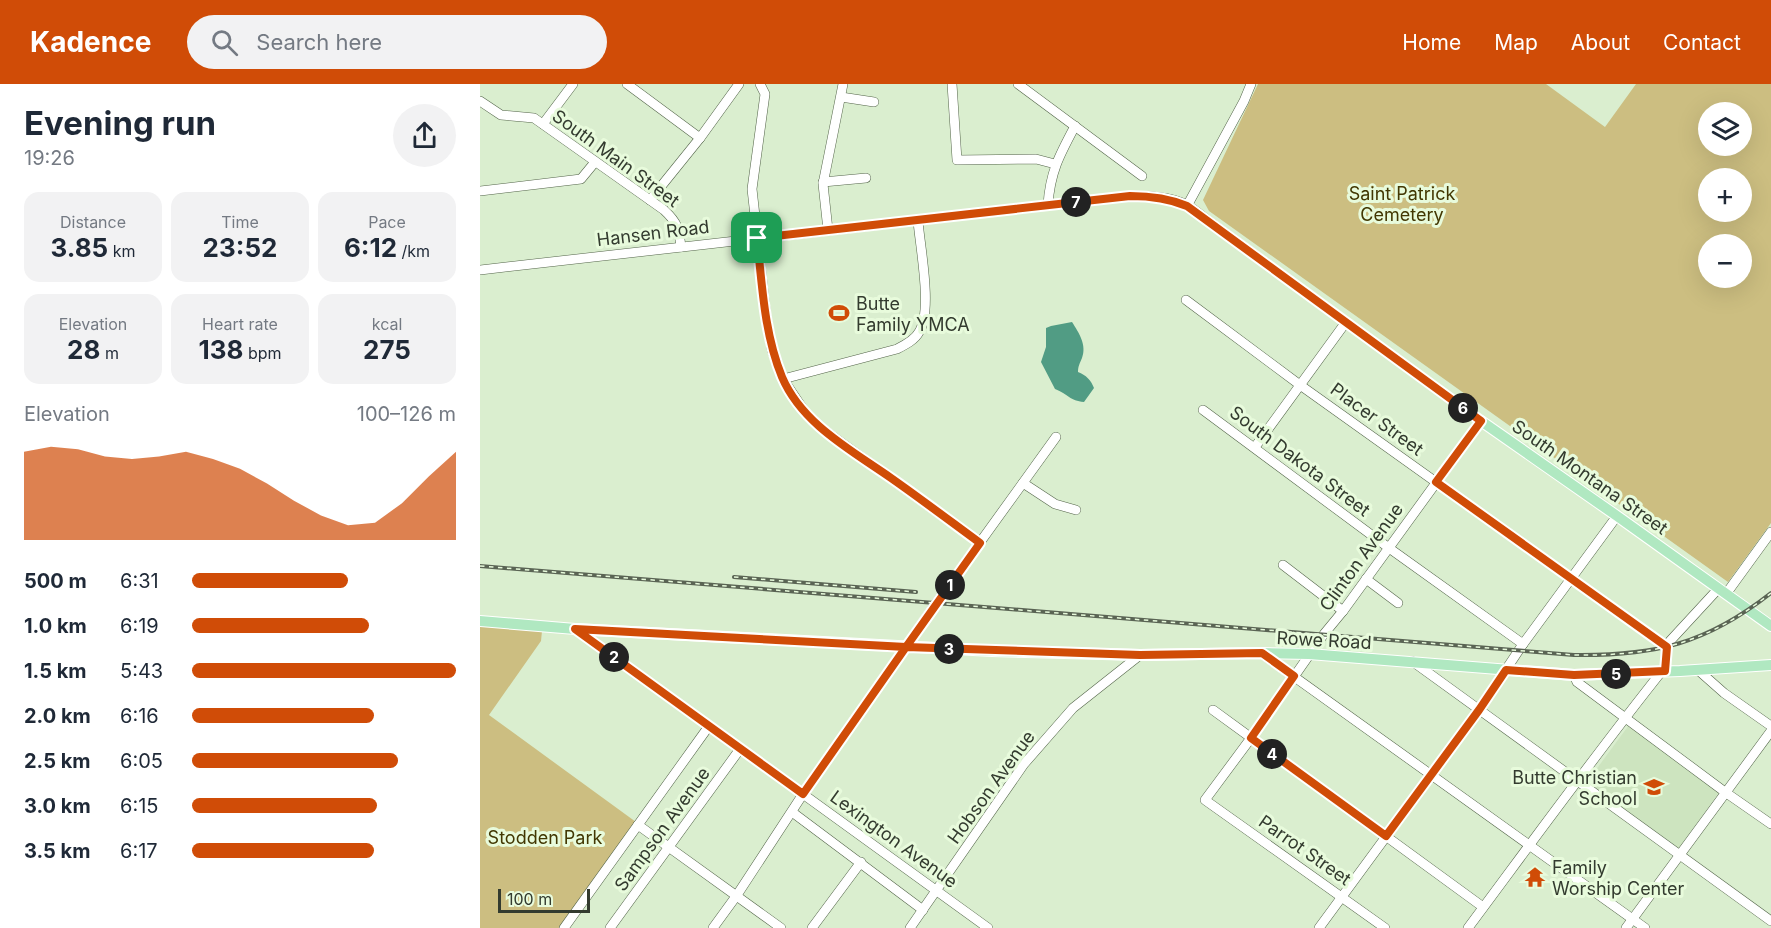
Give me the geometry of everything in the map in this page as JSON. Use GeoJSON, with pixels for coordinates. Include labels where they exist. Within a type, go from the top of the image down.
{"type":"FeatureCollection","features":[{"type":"Feature","properties":{"kind":"main road","name":"South Montana Street"},"geometry":{"type":"LineString","coordinates":[[1481,421],[1771,626]]}},
{"type":"Feature","properties":{"kind":"main road","name":"Rowe Road"},"geometry":{"type":"LineString","coordinates":[[480,621],[575,629],[906,647],[1140,655],[1310,654],[1574,675],[1771,665]]}},
{"type":"Feature","properties":{"kind":"street"},"geometry":{"type":"LineString","coordinates":[[543,124],[573,84]]}},
{"type":"Feature","properties":{"kind":"street"},"geometry":{"type":"LineString","coordinates":[[627,84],[700,138]]}},
{"type":"Feature","properties":{"kind":"street"},"geometry":{"type":"LineString","coordinates":[[650,200],[700,138],[739,84]]}},
{"type":"Feature","properties":{"kind":"street"},"geometry":{"type":"LineString","coordinates":[[760,84],[765,94],[765,105],[752,189],[769,334],[772,350],[783,379],[807,415],[824,430],[980,543]]}},
{"type":"Feature","properties":{"kind":"street"},"geometry":{"type":"LineString","coordinates":[[828,230],[823,182],[843,84]]}},
{"type":"Feature","properties":{"kind":"street"},"geometry":{"type":"LineString","coordinates":[[952,84],[957,160],[1036,159],[1055,164]]}},
{"type":"Feature","properties":{"kind":"street"},"geometry":{"type":"LineString","coordinates":[[1018,84],[1142,176]]}},
{"type":"Feature","properties":{"kind":"street"},"geometry":{"type":"LineString","coordinates":[[1187,206],[1251,84]]}},
{"type":"Feature","properties":{"kind":"street"},"geometry":{"type":"LineString","coordinates":[[841,97],[874,102]]}},
{"type":"Feature","properties":{"kind":"street","name":"South Main Street"},"geometry":{"type":"LineString","coordinates":[[480,101],[501,115],[534,118],[650,200],[674,219],[679,228],[681,247]]}},
{"type":"Feature","properties":{"kind":"street"},"geometry":{"type":"LineString","coordinates":[[1048,205],[1049,188],[1055,164],[1075,126]]}},
{"type":"Feature","properties":{"kind":"street"},"geometry":{"type":"LineString","coordinates":[[480,191],[581,179],[595,162]]}},
{"type":"Feature","properties":{"kind":"street"},"geometry":{"type":"LineString","coordinates":[[823,182],[866,178]]}},
{"type":"Feature","properties":{"kind":"street","name":"Hansen Road"},"geometry":{"type":"LineString","coordinates":[[480,270],[1130,196],[1152,196],[1187,206]]}},
{"type":"Feature","properties":{"kind":"street","name":"South Montana Street"},"geometry":{"type":"LineString","coordinates":[[1187,206],[1481,421]]}},
{"type":"Feature","properties":{"kind":"street"},"geometry":{"type":"LineString","coordinates":[[783,379],[897,349],[919,333],[925,317],[926,301],[918,221]]}},
{"type":"Feature","properties":{"kind":"street","name":"Placer Street"},"geometry":{"type":"LineString","coordinates":[[1186,300],[1300,385],[1667,647]]}},
{"type":"Feature","properties":{"kind":"street"},"geometry":{"type":"LineString","coordinates":[[1256,447],[1346,322]]}},
{"type":"Feature","properties":{"kind":"street","name":"South Dakota Street"},"geometry":{"type":"LineString","coordinates":[[1203,410],[1523,644]]}},
{"type":"Feature","properties":{"kind":"street","name":"Clinton Avenue"},"geometry":{"type":"LineString","coordinates":[[1205,800],[1481,421]]}},
{"type":"Feature","properties":{"kind":"street"},"geometry":{"type":"LineString","coordinates":[[713,928],[803,794],[1056,437]]}},
{"type":"Feature","properties":{"kind":"street"},"geometry":{"type":"LineString","coordinates":[[1023,483],[1056,504],[1077,510]]}},
{"type":"Feature","properties":{"kind":"street"},"geometry":{"type":"LineString","coordinates":[[1319,928],[1479,710],[1523,644],[1617,516]]}},
{"type":"Feature","properties":{"kind":"street"},"geometry":{"type":"LineString","coordinates":[[1468,928],[1624,718],[1663,671],[1667,647],[1677,633],[1722,591],[1771,532]]}},
{"type":"Feature","properties":{"kind":"street"},"geometry":{"type":"LineString","coordinates":[[1283,566],[1342,611]]}},
{"type":"Feature","properties":{"kind":"street"},"geometry":{"type":"LineString","coordinates":[[1366,579],[1398,603]]}},
{"type":"Feature","properties":{"kind":"street","name":"Lexington Avenue"},"geometry":{"type":"LineString","coordinates":[[575,629],[988,928]]}},
{"type":"Feature","properties":{"kind":"street"},"geometry":{"type":"LineString","coordinates":[[1262,653],[1645,928]]}},
{"type":"Feature","properties":{"kind":"street","name":"Hobson Avenue"},"geometry":{"type":"LineString","coordinates":[[910,928],[1024,764],[1073,708],[1140,655]]}},
{"type":"Feature","properties":{"kind":"street"},"geometry":{"type":"LineString","coordinates":[[1412,661],[1771,921]]}},
{"type":"Feature","properties":{"kind":"street"},"geometry":{"type":"LineString","coordinates":[[1698,670],[1724,693],[1771,726]]}},
{"type":"Feature","properties":{"kind":"street"},"geometry":{"type":"LineString","coordinates":[[1574,675],[1577,682],[1624,718],[1771,824]]}},
{"type":"Feature","properties":{"kind":"street"},"geometry":{"type":"LineString","coordinates":[[1213,710],[1483,907]]}},
{"type":"Feature","properties":{"kind":"street"},"geometry":{"type":"LineString","coordinates":[[564,928],[709,726]]}},
{"type":"Feature","properties":{"kind":"street"},"geometry":{"type":"LineString","coordinates":[[1626,928],[1771,731]]}},
{"type":"Feature","properties":{"kind":"street","name":"Sampson Avenue"},"geometry":{"type":"LineString","coordinates":[[610,928],[740,749]]}},
{"type":"Feature","properties":{"kind":"street","name":"Parrot Street"},"geometry":{"type":"LineString","coordinates":[[1205,800],[1385,928]]}},
{"type":"Feature","properties":{"kind":"street"},"geometry":{"type":"LineString","coordinates":[[792,812],[923,910]]}},
{"type":"Feature","properties":{"kind":"street"},"geometry":{"type":"LineString","coordinates":[[638,825],[781,928]]}},
{"type":"Feature","properties":{"kind":"street"},"geometry":{"type":"LineString","coordinates":[[812,928],[861,862]]}},
{"type":"Feature","properties":{"kind":"shaded area"},"geometry":{"type":"Polygon","coordinates":[[[1072,322],[1080,335],[1084,348],[1078,372],[1088,378],[1094,388],[1084,402],[1075,400],[1055,389],[1041,362],[1046,347],[1046,328],[1072,322]]]}},
{"type":"Feature","properties":{"kind":"shaded area","name":"Butte Christian School"},"geometry":{"type":"Polygon","coordinates":[[[1629,725],[1720,791],[1679,848],[1587,782],[1629,725]]]}},
{"type":"Feature","properties":{"kind":"green space","name":"Saint Patrick Cemetery"},"geometry":{"type":"Polygon","coordinates":[[[1258,84],[1546,84],[1605,127],[1636,84],[1771,84],[1771,523],[1728,582],[1209,211],[1203,200],[1258,84]]]}},
{"type":"Feature","properties":{"kind":"green space","name":"Stodden Park"},"geometry":{"type":"Polygon","coordinates":[[[480,626],[542,631],[541,641],[489,715],[636,822],[560,928],[480,928],[480,626]]]}},
{"type":"Feature","properties":{"kind":"railway"},"geometry":{"type":"LineString","coordinates":[[480,566],[1574,655],[1630,653],[1679,644],[1724,624],[1771,593]]}},
{"type":"Feature","properties":{"kind":"railway"},"geometry":{"type":"LineString","coordinates":[[734,577],[916,592]]}},
{"type":"Feature","properties":{"kind":"place","name":"Butte Family YMCA"},"geometry":{"type":"Point","coordinates":[839,313]}},
{"type":"Feature","properties":{"kind":"place","name":"Butte Christian School"},"geometry":{"type":"Point","coordinates":[1654,787]}},
{"type":"Feature","properties":{"kind":"place","name":"Family Worship Center"},"geometry":{"type":"Point","coordinates":[1535,877]}},
{"type":"Feature","properties":{"kind":"route"},"geometry":{"type":"LineString","coordinates":[[757,238],[772,350],[783,379],[793,396],[807,415],[824,430],[980,543],[906,647],[575,629],[803,794],[906,647],[1140,655],[1262,653],[1294,676],[1251,738],[1386,836],[1506,670],[1574,675],[1665,671],[1667,647],[1436,482],[1481,421],[1187,206],[1152,196],[1130,196],[757,238]]}}]}
